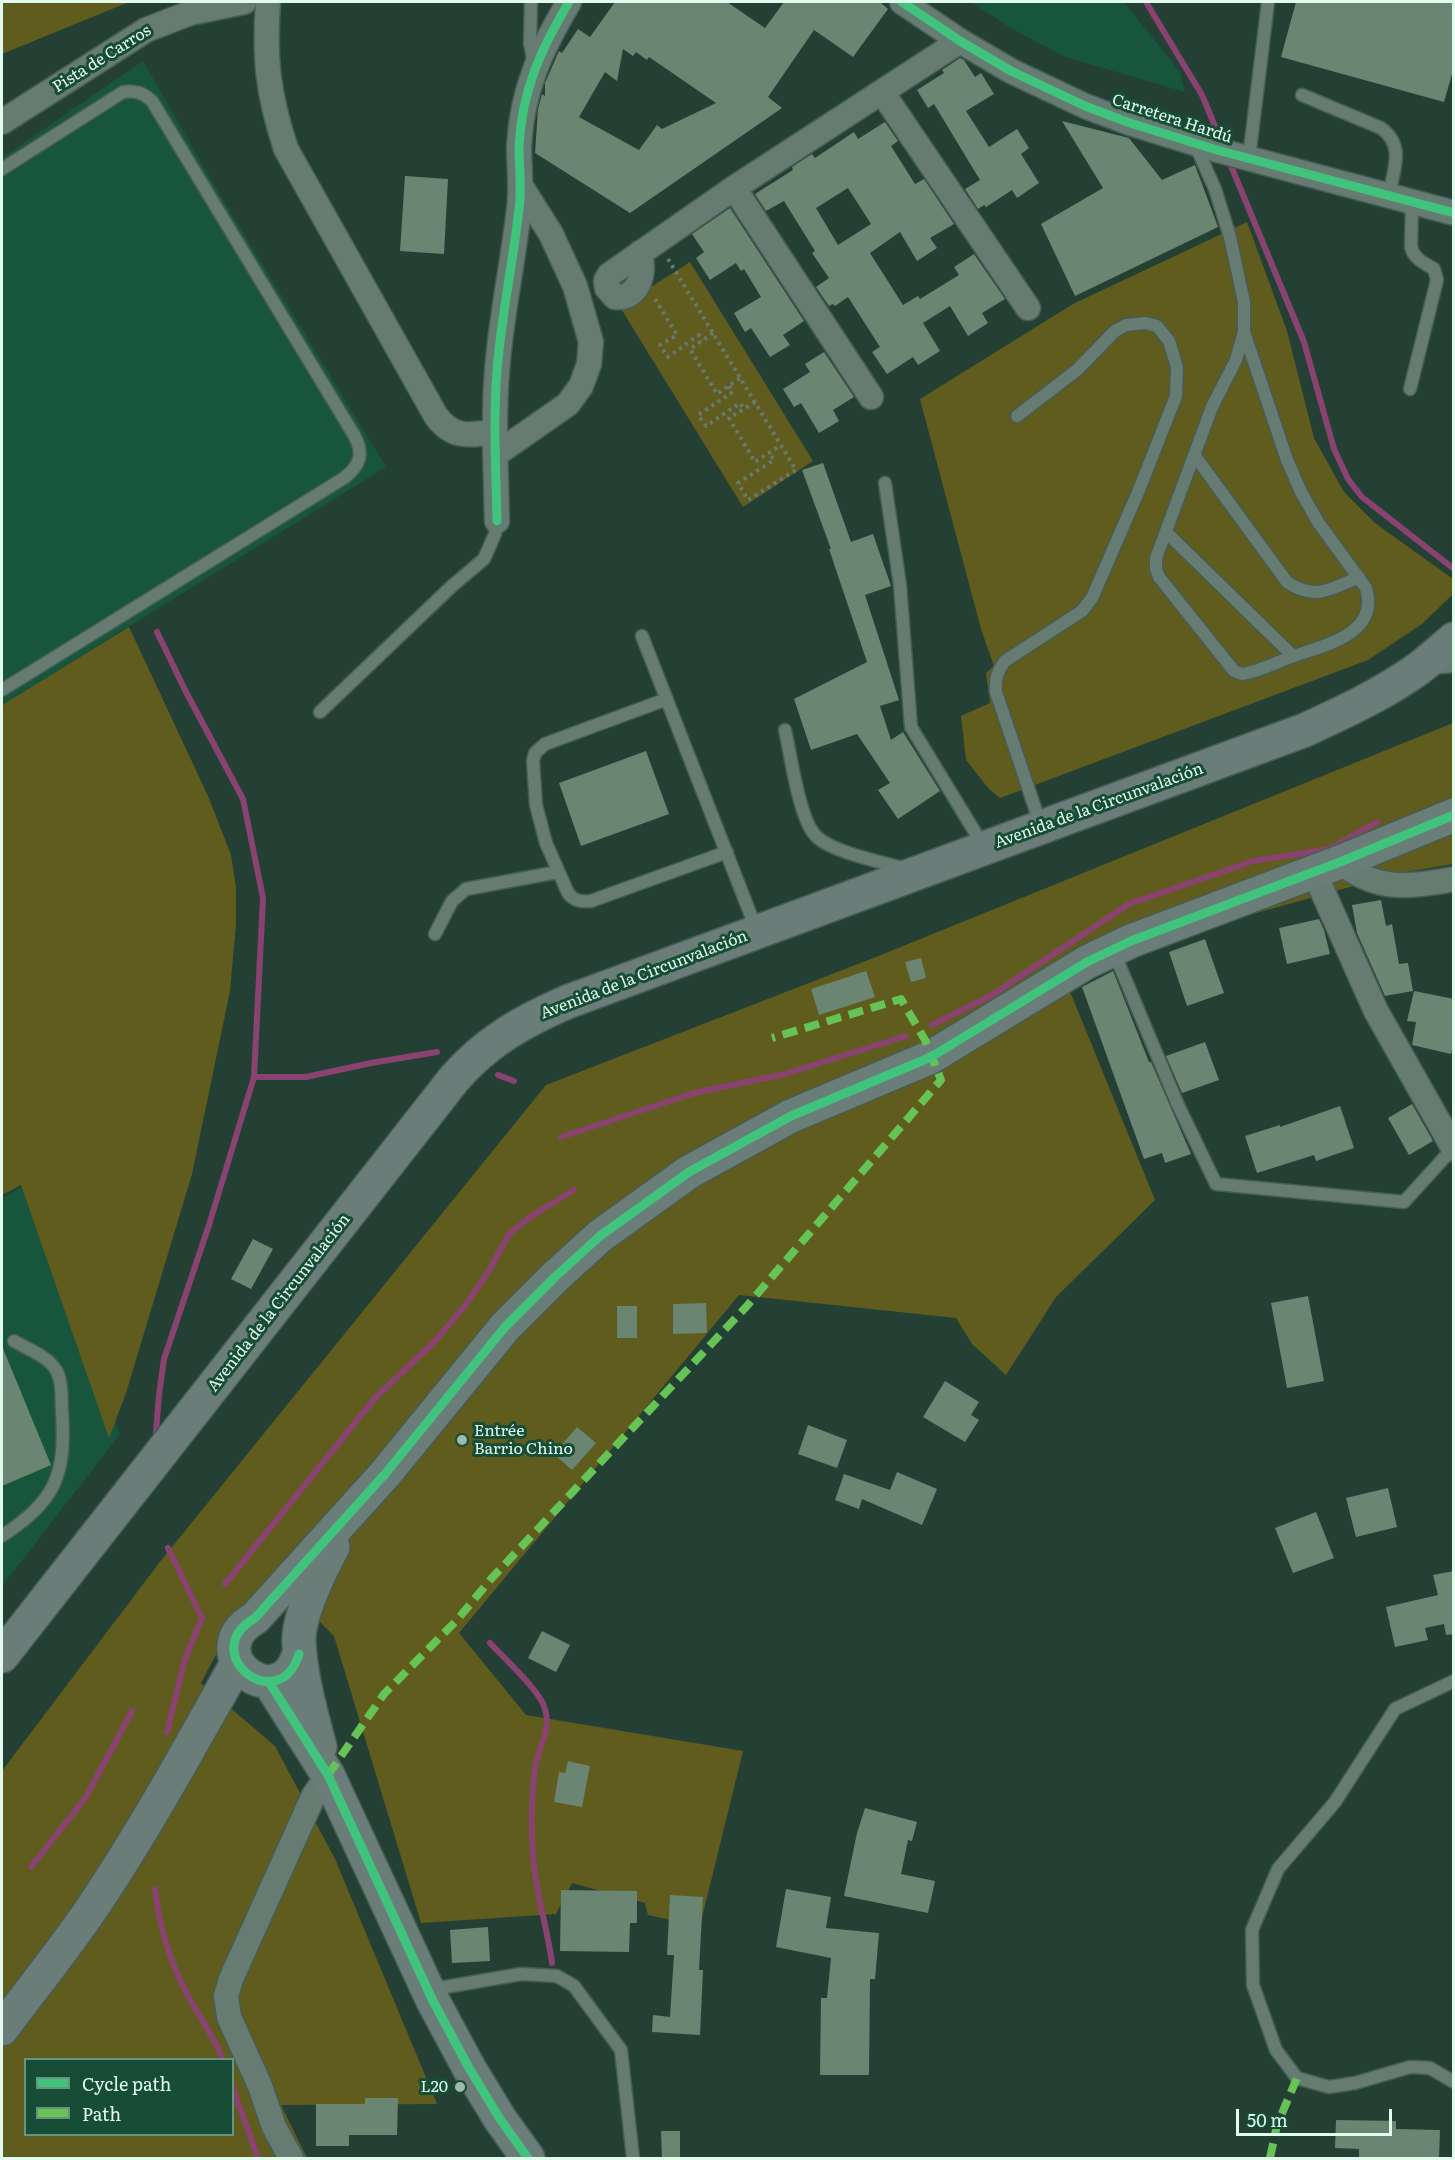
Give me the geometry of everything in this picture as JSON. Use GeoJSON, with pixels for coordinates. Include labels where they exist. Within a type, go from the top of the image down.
{"type":"FeatureCollection","features":[{"type":"Feature","properties":{"kind":"street","name":"Pista de Carros"},"geometry":{"type":"LineString","coordinates":[[2,122],[146,30],[190,13],[244,2]]}},
{"type":"Feature","properties":{"kind":"street"},"geometry":{"type":"LineString","coordinates":[[268,2],[265,39],[267,78],[273,111],[286,149],[443,426],[451,431],[495,443],[568,404],[581,386],[589,364],[591,342],[575,286],[551,234],[520,185]]}},
{"type":"Feature","properties":{"kind":"street"},"geometry":{"type":"LineString","coordinates":[[497,521],[495,443],[497,371],[519,211],[521,124],[529,83],[535,66],[548,37],[569,2]]}},
{"type":"Feature","properties":{"kind":"street","name":"Carretera Hardú"},"geometry":{"type":"LineString","coordinates":[[902,2],[960,41],[1011,71],[1085,106],[1130,123],[1225,152],[1454,213]]}},
{"type":"Feature","properties":{"kind":"street"},"geometry":{"type":"LineString","coordinates":[[648,247],[641,277],[632,293],[622,298],[615,297],[607,288],[606,281],[609,275],[648,247],[734,188],[960,41]]}},
{"type":"Feature","properties":{"kind":"street"},"geometry":{"type":"LineString","coordinates":[[882,92],[1028,308]]}},
{"type":"Feature","properties":{"kind":"street"},"geometry":{"type":"LineString","coordinates":[[734,188],[871,397]]}},
{"type":"Feature","properties":{"kind":"street","name":"Avenida de la Circunvalación"},"geometry":{"type":"LineString","coordinates":[[2,1656],[467,1064],[506,1032],[536,1016],[758,932],[1305,730],[1382,692],[1419,668],[1454,639]]}},
{"type":"Feature","properties":{"kind":"street"},"geometry":{"type":"LineString","coordinates":[[528,2158],[500,2119],[469,2068],[428,1990],[328,1775],[256,1675],[234,1652],[239,1632],[246,1623],[255,1618],[359,1505],[505,1327],[555,1276],[600,1236],[689,1172],[791,1116],[931,1057],[1088,962],[1113,950],[1454,815]]}},
{"type":"Feature","properties":{"kind":"street"},"geometry":{"type":"LineString","coordinates":[[1327,867],[1388,885],[1413,886],[1454,879]]}},
{"type":"Feature","properties":{"kind":"street"},"geometry":{"type":"LineString","coordinates":[[1327,867],[1376,1011],[1453,1149]]}},
{"type":"Feature","properties":{"kind":"street"},"geometry":{"type":"LineString","coordinates":[[256,1675],[284,1677],[291,1671],[299,1648],[307,1606],[316,1582],[359,1505]]}},
{"type":"Feature","properties":{"kind":"street"},"geometry":{"type":"LineString","coordinates":[[255,1618],[277,1618],[287,1623],[294,1631],[328,1775],[312,1797],[231,1979],[226,1996],[229,2017],[260,2086],[274,2127],[291,2158]]}},
{"type":"Feature","properties":{"kind":"street"},"geometry":{"type":"LineString","coordinates":[[2,2029],[88,1913],[136,1841],[176,1774],[256,1675]]}},
{"type":"Feature","properties":{"kind":"lane"},"geometry":{"type":"LineString","coordinates":[[531,2],[530,44],[535,66]]}},
{"type":"Feature","properties":{"kind":"lane"},"geometry":{"type":"LineString","coordinates":[[1244,332],[1283,449],[1301,492],[1331,541],[1359,577],[1369,597],[1369,608],[1365,617],[1346,637],[1246,673],[1234,670],[1159,577],[1156,558],[1212,407],[1236,360],[1244,332],[1244,302],[1230,237],[1215,189],[1268,2]]}},
{"type":"Feature","properties":{"kind":"lane"},"geometry":{"type":"LineString","coordinates":[[2,169],[123,92],[134,91],[144,94],[152,101],[360,446],[360,459],[354,470],[344,478],[2,690]]}},
{"type":"Feature","properties":{"kind":"lane"},"geometry":{"type":"LineString","coordinates":[[1302,95],[1382,128],[1389,134],[1395,142],[1397,151],[1389,196]]}},
{"type":"Feature","properties":{"kind":"lane"},"geometry":{"type":"LineString","coordinates":[[1410,388],[1437,280],[1434,269],[1417,259],[1411,248],[1412,202]]}},
{"type":"Feature","properties":{"kind":"lane"},"geometry":{"type":"LineString","coordinates":[[1017,416],[1077,370],[1115,331],[1126,325],[1146,323],[1157,326],[1169,341],[1177,367],[1176,396],[1140,490],[1092,598],[1082,611],[1005,661],[995,680],[996,692],[1042,827]]}},
{"type":"Feature","properties":{"kind":"lane"},"geometry":{"type":"LineString","coordinates":[[1195,456],[1287,582],[1298,590],[1311,593],[1323,592],[1359,577]]}},
{"type":"Feature","properties":{"kind":"lane"},"geometry":{"type":"LineString","coordinates":[[885,483],[900,585],[910,727],[985,848]]}},
{"type":"Feature","properties":{"kind":"lane"},"geometry":{"type":"LineString","coordinates":[[320,712],[457,581],[484,559],[495,534],[497,521]]}},
{"type":"Feature","properties":{"kind":"lane"},"geometry":{"type":"LineString","coordinates":[[1166,532],[1293,656]]}},
{"type":"Feature","properties":{"kind":"lane"},"geometry":{"type":"LineString","coordinates":[[642,636],[758,932]]}},
{"type":"Feature","properties":{"kind":"lane"},"geometry":{"type":"LineString","coordinates":[[1419,668],[1454,666]]}},
{"type":"Feature","properties":{"kind":"lane"},"geometry":{"type":"LineString","coordinates":[[667,699],[545,744],[535,753],[533,761],[536,804],[546,843],[567,893],[572,898],[584,902],[727,852]]}},
{"type":"Feature","properties":{"kind":"lane"},"geometry":{"type":"LineString","coordinates":[[785,730],[806,819],[817,837],[826,844],[862,857],[918,872]]}},
{"type":"Feature","properties":{"kind":"lane"},"geometry":{"type":"LineString","coordinates":[[435,934],[452,901],[466,889],[558,872]]}},
{"type":"Feature","properties":{"kind":"lane"},"geometry":{"type":"LineString","coordinates":[[1113,950],[1178,1105],[1216,1184],[1404,1202],[1453,1149]]}},
{"type":"Feature","properties":{"kind":"lane"},"geometry":{"type":"LineString","coordinates":[[2,1536],[39,1507],[52,1490],[61,1468],[64,1443],[60,1383],[56,1370],[46,1360],[14,1341]]}},
{"type":"Feature","properties":{"kind":"lane"},"geometry":{"type":"LineString","coordinates":[[1454,1681],[1395,1709],[1335,1802],[1278,1869],[1252,1930],[1253,1985],[1276,2050],[1297,2078],[1329,2087],[1354,2083],[1410,2067],[1430,2068],[1454,2082]]}},
{"type":"Feature","properties":{"kind":"lane"},"geometry":{"type":"LineString","coordinates":[[428,1990],[521,1974],[557,1976],[574,1986],[621,2050],[633,2158]]}},
{"type":"Feature","properties":{"kind":"path"},"geometry":{"type":"LineString","coordinates":[[648,247],[713,333],[796,470],[748,500],[738,483],[774,460],[769,453]]}},
{"type":"Feature","properties":{"kind":"path"},"geometry":{"type":"LineString","coordinates":[[641,277],[677,335],[660,345],[668,357],[699,335],[702,341]]}},
{"type":"Feature","properties":{"kind":"path"},"geometry":{"type":"LineString","coordinates":[[713,333],[690,349],[717,394],[740,378]]}},
{"type":"Feature","properties":{"kind":"path"},"geometry":{"type":"LineString","coordinates":[[729,386],[733,392],[698,415],[705,426],[741,403],[744,409]]}},
{"type":"Feature","properties":{"kind":"path"},"geometry":{"type":"LineString","coordinates":[[755,402],[729,418],[755,462],[781,445]]}},
{"type":"Feature","properties":{"kind":"shaded area"},"geometry":{"type":"Polygon","coordinates":[[[2,2],[129,2],[2,54],[2,2]]]}},
{"type":"Feature","properties":{"kind":"shaded area"},"geometry":{"type":"Polygon","coordinates":[[[971,2],[1124,2],[1180,72],[1185,92],[1065,57],[1009,27],[971,2]]]}},
{"type":"Feature","properties":{"kind":"shaded area"},"geometry":{"type":"Polygon","coordinates":[[[143,61],[213,183],[386,467],[2,705],[2,158],[143,61]]]}},
{"type":"Feature","properties":{"kind":"shaded area"},"geometry":{"type":"Polygon","coordinates":[[[1247,222],[1287,331],[1314,438],[1344,492],[1375,523],[1453,579],[1453,594],[1422,624],[1368,660],[1000,798],[989,789],[966,760],[961,716],[990,703],[986,673],[994,666],[981,629],[920,399],[1073,304],[1247,222]]]}},
{"type":"Feature","properties":{"kind":"shaded area"},"geometry":{"type":"Polygon","coordinates":[[[690,262],[813,461],[743,507],[620,307],[690,262]]]}},
{"type":"Feature","properties":{"kind":"shaded area"},"geometry":{"type":"Polygon","coordinates":[[[129,627],[208,796],[231,855],[236,887],[236,924],[230,991],[192,1174],[126,1393],[109,1438],[21,1185],[2,1195],[2,705],[129,627]]]}},
{"type":"Feature","properties":{"kind":"shaded area"},"geometry":{"type":"Polygon","coordinates":[[[1453,723],[1453,864],[1400,873],[1249,915],[1113,941],[1058,962],[1155,1200],[1056,1297],[1006,1375],[972,1344],[956,1318],[739,1295],[459,1633],[526,1715],[743,1751],[700,1926],[648,1915],[645,1903],[572,1883],[556,1914],[421,1923],[334,1636],[275,1577],[220,1647],[201,1683],[275,1746],[335,1859],[437,2104],[281,2105],[307,2158],[2,2158],[2,1771],[159,1563],[546,1085],[876,957],[1453,723]]]}},
{"type":"Feature","properties":{"kind":"shaded area"},"geometry":{"type":"Polygon","coordinates":[[[32,1181],[120,1434],[2,1586],[2,1198],[32,1181]]]}},
{"type":"Feature","properties":{"kind":"building"},"geometry":{"type":"Polygon","coordinates":[[[615,2],[727,2],[765,28],[784,2],[880,2],[888,9],[853,57],[814,30],[768,97],[782,108],[630,213],[535,153],[538,109],[542,94],[545,96],[545,83],[559,51],[562,53],[578,29],[590,37],[615,2]],[[623,49],[617,81],[605,72],[579,117],[639,150],[657,125],[662,129],[716,103],[649,57],[647,60],[636,52],[633,56],[623,49]]]}},
{"type":"Feature","properties":{"kind":"building"},"geometry":{"type":"Polygon","coordinates":[[[1296,2],[1454,2],[1454,67],[1444,102],[1281,57],[1296,2]]]}},
{"type":"Feature","properties":{"kind":"building"},"geometry":{"type":"Polygon","coordinates":[[[960,58],[964,60],[975,77],[981,73],[994,94],[966,111],[989,147],[1017,129],[1029,148],[1021,154],[1039,183],[1017,198],[1012,190],[986,207],[984,205],[978,209],[965,189],[980,180],[934,104],[928,108],[917,90],[944,73],[942,70],[960,58]]]}},
{"type":"Feature","properties":{"kind":"building"},"geometry":{"type":"Polygon","coordinates":[[[1062,121],[1129,138],[1162,180],[1195,165],[1218,227],[1075,296],[1041,224],[1103,188],[1062,121]]]}},
{"type":"Feature","properties":{"kind":"building"},"geometry":{"type":"Polygon","coordinates":[[[885,122],[898,141],[891,146],[915,184],[924,179],[954,224],[930,238],[937,248],[917,261],[900,232],[870,253],[903,305],[918,296],[920,299],[959,275],[954,267],[974,254],[1005,299],[982,313],[988,323],[968,336],[950,306],[923,323],[940,351],[918,365],[913,357],[887,374],[872,352],[880,347],[848,297],[835,306],[833,304],[829,306],[816,287],[829,278],[812,253],[815,251],[784,201],[766,211],[755,194],[793,170],[792,167],[812,154],[815,158],[854,132],[858,139],[885,122]],[[848,188],[816,208],[838,245],[871,224],[848,188]]]}},
{"type":"Feature","properties":{"kind":"building"},"geometry":{"type":"Polygon","coordinates":[[[405,176],[448,179],[444,254],[400,251],[405,176]]]}},
{"type":"Feature","properties":{"kind":"building"},"geometry":{"type":"Polygon","coordinates":[[[730,208],[804,321],[783,335],[790,345],[770,357],[751,328],[745,332],[734,313],[761,297],[744,269],[741,271],[736,263],[710,280],[696,258],[704,252],[692,234],[730,208]]]}},
{"type":"Feature","properties":{"kind":"building"},"geometry":{"type":"Polygon","coordinates":[[[824,352],[854,397],[833,410],[839,421],[819,433],[801,403],[794,407],[783,389],[810,372],[805,364],[824,352]]]}},
{"type":"Feature","properties":{"kind":"building"},"geometry":{"type":"Polygon","coordinates":[[[823,463],[851,542],[873,534],[891,586],[865,595],[899,700],[880,706],[891,740],[903,732],[940,791],[898,819],[878,790],[890,783],[857,734],[811,750],[794,699],[867,662],[829,549],[831,549],[802,470],[823,463]]]}},
{"type":"Feature","properties":{"kind":"building"},"geometry":{"type":"Polygon","coordinates":[[[646,751],[669,814],[581,846],[559,783],[646,751]]]}},
{"type":"Feature","properties":{"kind":"building"},"geometry":{"type":"Polygon","coordinates":[[[1381,900],[1386,926],[1392,924],[1399,964],[1408,963],[1413,991],[1385,996],[1357,933],[1352,905],[1381,900]]]}},
{"type":"Feature","properties":{"kind":"building"},"geometry":{"type":"Polygon","coordinates":[[[1319,919],[1330,954],[1287,964],[1279,928],[1319,919]]]}},
{"type":"Feature","properties":{"kind":"building"},"geometry":{"type":"Polygon","coordinates":[[[1205,939],[1224,993],[1187,1006],[1169,952],[1205,939]]]}},
{"type":"Feature","properties":{"kind":"building"},"geometry":{"type":"Polygon","coordinates":[[[921,958],[926,978],[911,982],[905,962],[921,958]]]}},
{"type":"Feature","properties":{"kind":"building"},"geometry":{"type":"Polygon","coordinates":[[[866,971],[875,997],[819,1015],[811,989],[866,971]]]}},
{"type":"Feature","properties":{"kind":"building"},"geometry":{"type":"Polygon","coordinates":[[[1113,971],[1149,1062],[1151,1062],[1191,1154],[1165,1163],[1162,1153],[1144,1159],[1082,987],[1113,971]]]}},
{"type":"Feature","properties":{"kind":"building"},"geometry":{"type":"Polygon","coordinates":[[[1414,991],[1454,999],[1454,1041],[1451,1054],[1412,1045],[1416,1022],[1407,1021],[1414,991]]]}},
{"type":"Feature","properties":{"kind":"building"},"geometry":{"type":"Polygon","coordinates":[[[1205,1042],[1219,1080],[1182,1093],[1166,1056],[1205,1042]]]}},
{"type":"Feature","properties":{"kind":"building"},"geometry":{"type":"Polygon","coordinates":[[[1412,1104],[1433,1141],[1409,1155],[1388,1118],[1412,1104]]]}},
{"type":"Feature","properties":{"kind":"building"},"geometry":{"type":"Polygon","coordinates":[[[1340,1106],[1354,1148],[1316,1161],[1314,1155],[1257,1173],[1245,1136],[1280,1125],[1280,1127],[1340,1106]]]}},
{"type":"Feature","properties":{"kind":"building"},"geometry":{"type":"Polygon","coordinates":[[[253,1239],[273,1249],[251,1289],[231,1279],[253,1239]]]}},
{"type":"Feature","properties":{"kind":"building"},"geometry":{"type":"Polygon","coordinates":[[[1308,1296],[1324,1381],[1287,1388],[1271,1303],[1308,1296]]]}},
{"type":"Feature","properties":{"kind":"building"},"geometry":{"type":"Polygon","coordinates":[[[706,1303],[707,1333],[673,1334],[673,1304],[706,1303]]]}},
{"type":"Feature","properties":{"kind":"building"},"geometry":{"type":"Polygon","coordinates":[[[617,1306],[637,1306],[637,1338],[617,1338],[617,1306]]]}},
{"type":"Feature","properties":{"kind":"building"},"geometry":{"type":"Polygon","coordinates":[[[2,1346],[51,1465],[2,1486],[2,1346]]]}},
{"type":"Feature","properties":{"kind":"building"},"geometry":{"type":"Polygon","coordinates":[[[945,1381],[979,1402],[971,1415],[979,1420],[965,1442],[923,1417],[945,1381]]]}},
{"type":"Feature","properties":{"kind":"building"},"geometry":{"type":"Polygon","coordinates":[[[808,1425],[847,1440],[837,1468],[798,1454],[808,1425]]]}},
{"type":"Feature","properties":{"kind":"building"},"geometry":{"type":"Polygon","coordinates":[[[577,1427],[596,1443],[572,1470],[554,1454],[577,1427]]]}},
{"type":"Feature","properties":{"kind":"building"},"geometry":{"type":"Polygon","coordinates":[[[897,1472],[937,1489],[922,1525],[862,1499],[859,1509],[835,1500],[844,1474],[890,1490],[897,1472]]]}},
{"type":"Feature","properties":{"kind":"building"},"geometry":{"type":"Polygon","coordinates":[[[1388,1488],[1397,1527],[1356,1537],[1346,1498],[1388,1488]]]}},
{"type":"Feature","properties":{"kind":"building"},"geometry":{"type":"Polygon","coordinates":[[[1316,1512],[1334,1558],[1293,1573],[1275,1528],[1316,1512]]]}},
{"type":"Feature","properties":{"kind":"building"},"geometry":{"type":"Polygon","coordinates":[[[1454,1571],[1454,1634],[1446,1635],[1444,1624],[1425,1628],[1428,1640],[1395,1647],[1386,1607],[1438,1595],[1433,1575],[1454,1571]]]}},
{"type":"Feature","properties":{"kind":"building"},"geometry":{"type":"Polygon","coordinates":[[[542,1631],[570,1645],[556,1672],[528,1658],[542,1631]]]}},
{"type":"Feature","properties":{"kind":"building"},"geometry":{"type":"Polygon","coordinates":[[[568,1761],[590,1766],[582,1807],[554,1802],[559,1772],[565,1773],[568,1761]]]}},
{"type":"Feature","properties":{"kind":"building"},"geometry":{"type":"Polygon","coordinates":[[[865,1808],[917,1822],[912,1841],[908,1840],[901,1874],[935,1881],[928,1913],[844,1896],[857,1833],[865,1808]]]}},
{"type":"Feature","properties":{"kind":"building"},"geometry":{"type":"Polygon","coordinates":[[[786,1889],[831,1897],[826,1928],[879,1933],[875,1979],[870,1979],[869,2075],[820,2075],[821,1998],[827,1998],[831,1958],[776,1947],[786,1889]]]}},
{"type":"Feature","properties":{"kind":"building"},"geometry":{"type":"Polygon","coordinates":[[[561,1890],[637,1891],[637,1923],[630,1923],[629,1952],[560,1951],[561,1890]]]}},
{"type":"Feature","properties":{"kind":"building"},"geometry":{"type":"Polygon","coordinates":[[[670,1895],[703,1897],[699,1970],[703,1970],[700,2035],[652,2032],[653,2015],[670,2017],[674,1955],[667,1955],[670,1895]]]}},
{"type":"Feature","properties":{"kind":"building"},"geometry":{"type":"Polygon","coordinates":[[[488,1927],[490,1961],[452,1963],[450,1930],[488,1927]]]}},
{"type":"Feature","properties":{"kind":"building"},"geometry":{"type":"Polygon","coordinates":[[[365,2098],[398,2098],[397,2135],[349,2135],[349,2146],[316,2146],[316,2104],[365,2104],[365,2098]]]}},
{"type":"Feature","properties":{"kind":"building"},"geometry":{"type":"Polygon","coordinates":[[[1336,2120],[1396,2121],[1396,2129],[1440,2130],[1439,2158],[1359,2158],[1359,2149],[1335,2148],[1336,2120]]]}},
{"type":"Feature","properties":{"kind":"building"},"geometry":{"type":"Polygon","coordinates":[[[661,2131],[680,2131],[680,2158],[662,2158],[661,2131]]]}},
{"type":"Feature","properties":{"kind":"waterway"},"geometry":{"type":"LineString","coordinates":[[1146,2],[1202,95],[1222,143]]}},
{"type":"Feature","properties":{"kind":"waterway"},"geometry":{"type":"LineString","coordinates":[[1229,161],[1304,342],[1334,449],[1348,479],[1362,497],[1454,569]]}},
{"type":"Feature","properties":{"kind":"waterway"},"geometry":{"type":"LineString","coordinates":[[156,1432],[164,1359],[209,1225],[254,1077],[263,898],[243,799],[157,632]]}},
{"type":"Feature","properties":{"kind":"waterway"},"geometry":{"type":"LineString","coordinates":[[932,1025],[992,995],[1129,904],[1253,861],[1329,849],[1377,822]]}},
{"type":"Feature","properties":{"kind":"waterway"},"geometry":{"type":"LineString","coordinates":[[561,1137],[694,1093],[785,1074],[906,1036]]}},
{"type":"Feature","properties":{"kind":"waterway"},"geometry":{"type":"LineString","coordinates":[[254,1077],[306,1077],[437,1052]]}},
{"type":"Feature","properties":{"kind":"waterway"},"geometry":{"type":"LineString","coordinates":[[498,1075],[514,1081]]}},
{"type":"Feature","properties":{"kind":"waterway"},"geometry":{"type":"LineString","coordinates":[[225,1584],[375,1398],[434,1342],[464,1307],[490,1269],[509,1234],[530,1217],[574,1190]]}},
{"type":"Feature","properties":{"kind":"waterway"},"geometry":{"type":"LineString","coordinates":[[167,1732],[185,1659],[202,1618],[168,1548]]}},
{"type":"Feature","properties":{"kind":"waterway"},"geometry":{"type":"LineString","coordinates":[[490,1643],[535,1691],[544,1706],[546,1715],[546,1730],[535,1768],[532,1833],[533,1860],[552,1963]]}},
{"type":"Feature","properties":{"kind":"waterway"},"geometry":{"type":"LineString","coordinates":[[31,1867],[86,1797],[132,1711]]}},
{"type":"Feature","properties":{"kind":"waterway"},"geometry":{"type":"LineString","coordinates":[[155,1889],[162,1927],[173,1963],[222,2058]]}},
{"type":"Feature","properties":{"kind":"waterway"},"geometry":{"type":"LineString","coordinates":[[234,2092],[258,2158]]}},
{"type":"Feature","properties":{"kind":"marked path"},"geometry":{"type":"LineString","coordinates":[[328,1775],[384,1694],[457,1620],[491,1579],[746,1307],[941,1080],[925,1040],[901,999],[772,1038]]}},
{"type":"Feature","properties":{"kind":"marked path"},"geometry":{"type":"LineString","coordinates":[[1270,2158],[1277,2125],[1297,2078]]}},
{"type":"Feature","properties":{"kind":"cycle path"},"geometry":{"type":"LineString","coordinates":[[497,521],[496,390],[501,330],[520,201],[521,126],[524,106],[535,71],[550,36],[569,2]]}},
{"type":"Feature","properties":{"kind":"cycle path"},"geometry":{"type":"LineString","coordinates":[[902,2],[960,41],[1011,71],[1085,106],[1130,123],[1217,150],[1454,213]]}},
{"type":"Feature","properties":{"kind":"cycle path"},"geometry":{"type":"LineString","coordinates":[[299,1654],[289,1673],[275,1681],[260,1680],[247,1674],[237,1662],[234,1648],[239,1632],[255,1618],[385,1474],[505,1327],[600,1236],[689,1172],[791,1116],[931,1057],[1087,962],[1131,941],[1340,862],[1454,815]]}},
{"type":"Feature","properties":{"kind":"cycle path"},"geometry":{"type":"LineString","coordinates":[[269,1682],[328,1775],[433,2001],[469,2068],[500,2119],[528,2158]]}},
{"type":"Feature","properties":{"kind":"place","name":"Entrée Barrio Chino"},"geometry":{"type":"Point","coordinates":[462,1440]}},
{"type":"Feature","properties":{"kind":"place","name":"L20"},"geometry":{"type":"Point","coordinates":[460,2087]}}]}
